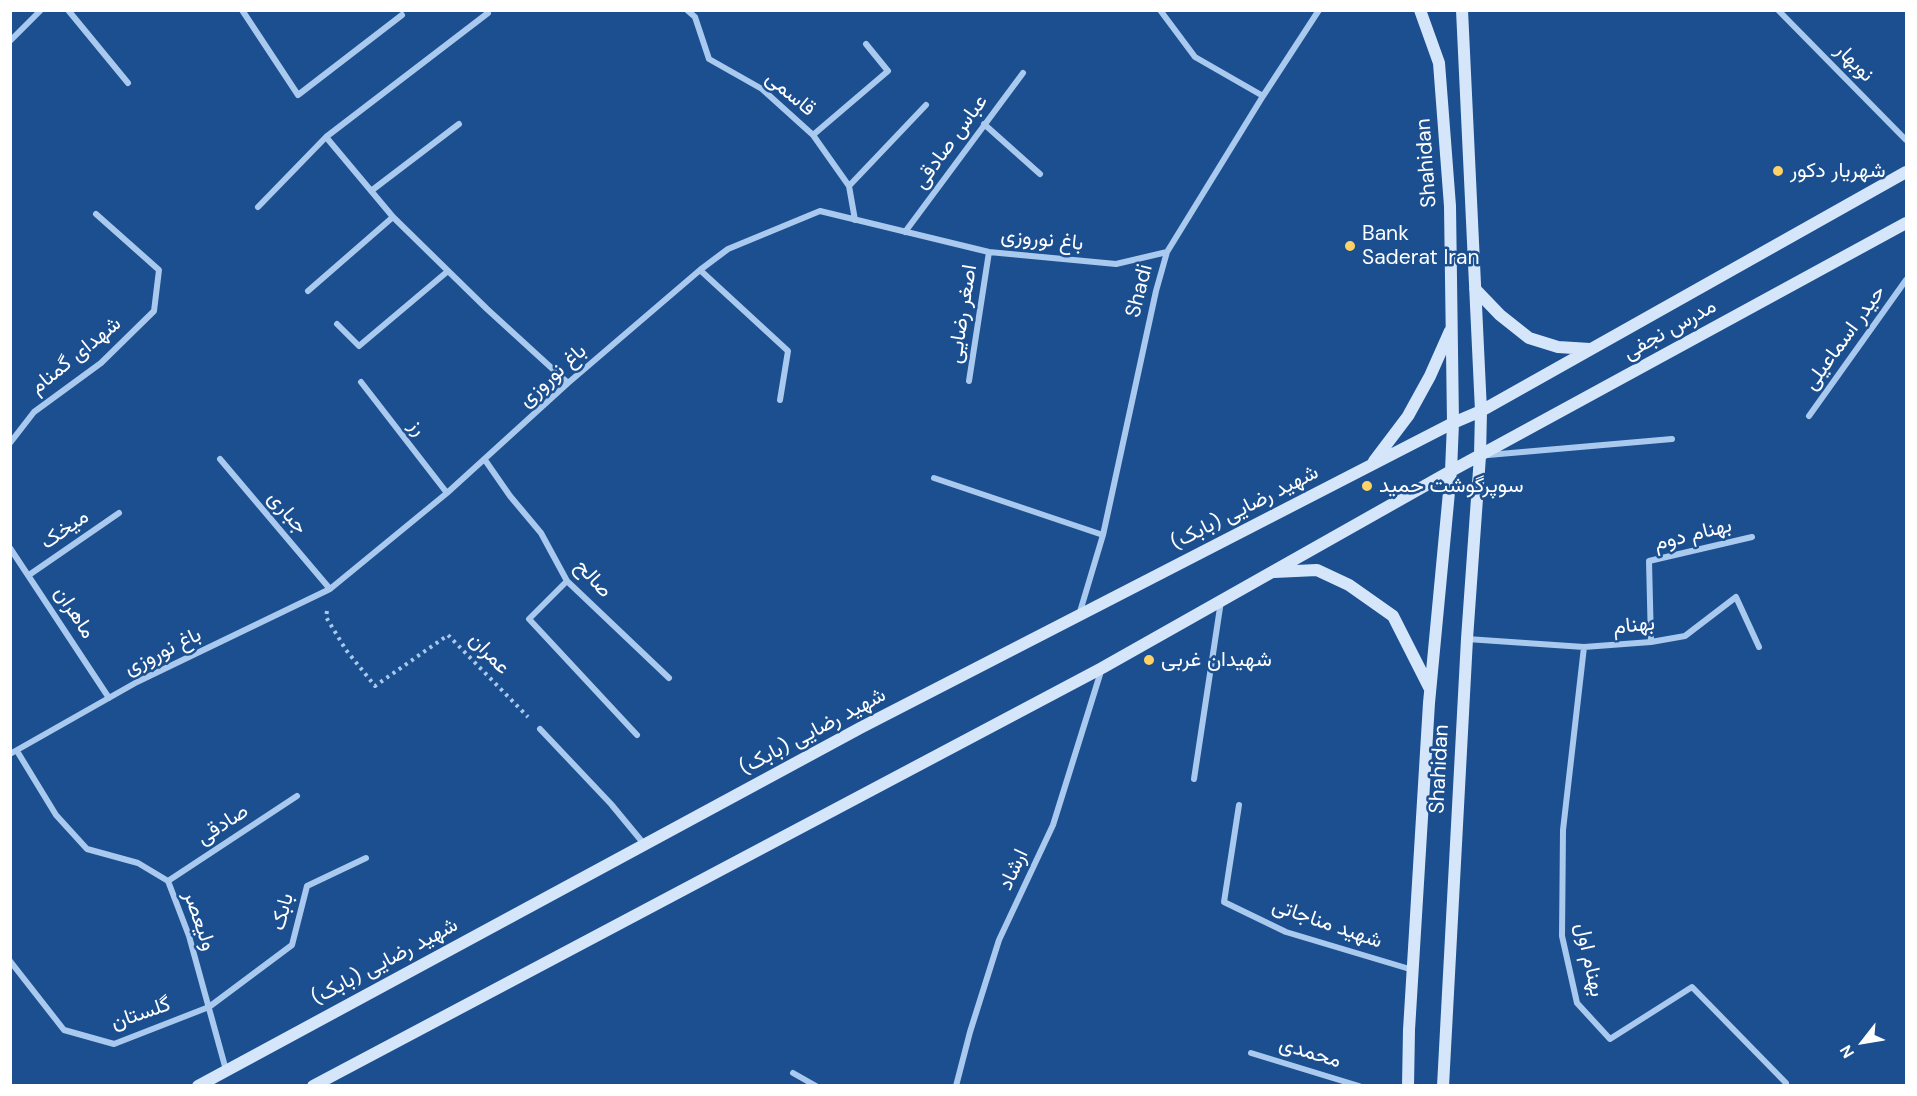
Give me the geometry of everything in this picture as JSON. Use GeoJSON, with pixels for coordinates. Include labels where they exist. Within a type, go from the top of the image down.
{"type":"FeatureCollection","features":[{"type":"Feature","properties":{"kind":"main road","name":"Shahidan"},"geometry":{"type":"LineString","coordinates":[[1408,1086],[1409,1030],[1430,690],[1451,471],[1453,423],[1450,206],[1439,63],[1420,10]]}},
{"type":"Feature","properties":{"kind":"main road","name":"Shahidan"},"geometry":{"type":"LineString","coordinates":[[1443,1086],[1467,639],[1480,456],[1480,411],[1462,10]]}},
{"type":"Feature","properties":{"kind":"main road","name":"مدرس نجفی"},"geometry":{"type":"LineString","coordinates":[[1453,423],[1480,411],[1906,172]]}},
{"type":"Feature","properties":{"kind":"main road","name":"مدرس نجفی"},"geometry":{"type":"LineString","coordinates":[[1451,471],[1906,223]]}},
{"type":"Feature","properties":{"kind":"main road"},"geometry":{"type":"LineString","coordinates":[[1475,289],[1500,315],[1529,338],[1558,347],[1591,349]]}},
{"type":"Feature","properties":{"kind":"main road"},"geometry":{"type":"LineString","coordinates":[[1371,465],[1408,416],[1430,376],[1452,327]]}},
{"type":"Feature","properties":{"kind":"main road","name":"شهید رضایی (بابک)"},"geometry":{"type":"LineString","coordinates":[[198,1086],[862,727],[1453,423]]}},
{"type":"Feature","properties":{"kind":"main road"},"geometry":{"type":"LineString","coordinates":[[313,1086],[1102,668],[1451,471]]}},
{"type":"Feature","properties":{"kind":"main road"},"geometry":{"type":"LineString","coordinates":[[1270,573],[1317,570],[1349,585],[1392,616],[1430,690]]}},
{"type":"Feature","properties":{"kind":"street"},"geometry":{"type":"LineString","coordinates":[[10,41],[41,10]]}},
{"type":"Feature","properties":{"kind":"street"},"geometry":{"type":"LineString","coordinates":[[68,10],[128,83]]}},
{"type":"Feature","properties":{"kind":"street"},"geometry":{"type":"LineString","coordinates":[[242,10],[298,94],[402,15]]}},
{"type":"Feature","properties":{"kind":"street"},"geometry":{"type":"LineString","coordinates":[[687,10],[695,17],[702,10]]}},
{"type":"Feature","properties":{"kind":"street"},"geometry":{"type":"LineString","coordinates":[[1160,10],[1195,57],[1263,96]]}},
{"type":"Feature","properties":{"kind":"street","name":"Shadi"},"geometry":{"type":"LineString","coordinates":[[1079,615],[1103,535],[1156,291],[1167,252],[1319,10]]}},
{"type":"Feature","properties":{"kind":"street","name":"نوبهار"},"geometry":{"type":"LineString","coordinates":[[1778,10],[1906,140]]}},
{"type":"Feature","properties":{"kind":"street"},"geometry":{"type":"LineString","coordinates":[[258,207],[326,137],[488,13]]}},
{"type":"Feature","properties":{"kind":"street","name":"قاسمی"},"geometry":{"type":"LineString","coordinates":[[695,17],[709,59],[762,89],[813,135],[849,186],[855,220]]}},
{"type":"Feature","properties":{"kind":"street"},"geometry":{"type":"LineString","coordinates":[[813,135],[888,71],[866,44]]}},
{"type":"Feature","properties":{"kind":"street","name":"عباس صادقی"},"geometry":{"type":"LineString","coordinates":[[905,232],[1023,73]]}},
{"type":"Feature","properties":{"kind":"street"},"geometry":{"type":"LineString","coordinates":[[849,186],[926,105]]}},
{"type":"Feature","properties":{"kind":"street"},"geometry":{"type":"LineString","coordinates":[[372,191],[459,124]]}},
{"type":"Feature","properties":{"kind":"street"},"geometry":{"type":"LineString","coordinates":[[984,124],[1040,174]]}},
{"type":"Feature","properties":{"kind":"street"},"geometry":{"type":"LineString","coordinates":[[326,137],[393,217],[568,383]]}},
{"type":"Feature","properties":{"kind":"street","name":"باغ نوروزی"},"geometry":{"type":"LineString","coordinates":[[14,752],[137,682],[330,589],[447,493],[568,383],[700,270],[728,249],[820,212],[989,252],[1116,264],[1167,252]]}},
{"type":"Feature","properties":{"kind":"street","name":"شهدای گمنام"},"geometry":{"type":"LineString","coordinates":[[10,443],[34,412],[101,363],[154,311],[159,270],[96,214]]}},
{"type":"Feature","properties":{"kind":"street"},"geometry":{"type":"LineString","coordinates":[[308,291],[393,217]]}},
{"type":"Feature","properties":{"kind":"street","name":"اصغر رضایی"},"geometry":{"type":"LineString","coordinates":[[969,381],[989,252]]}},
{"type":"Feature","properties":{"kind":"street"},"geometry":{"type":"LineString","coordinates":[[700,270],[788,351],[780,400]]}},
{"type":"Feature","properties":{"kind":"street"},"geometry":{"type":"LineString","coordinates":[[337,324],[359,346],[448,271]]}},
{"type":"Feature","properties":{"kind":"street","name":"حیدر اسماعیلی"},"geometry":{"type":"LineString","coordinates":[[1809,416],[1906,280]]}},
{"type":"Feature","properties":{"kind":"street","name":"رز"},"geometry":{"type":"LineString","coordinates":[[361,382],[447,493]]}},
{"type":"Feature","properties":{"kind":"street"},"geometry":{"type":"LineString","coordinates":[[1480,456],[1672,439]]}},
{"type":"Feature","properties":{"kind":"street","name":"جباری"},"geometry":{"type":"LineString","coordinates":[[220,459],[330,589]]}},
{"type":"Feature","properties":{"kind":"street","name":"صالح"},"geometry":{"type":"LineString","coordinates":[[485,460],[510,496],[541,533],[567,581],[669,678]]}},
{"type":"Feature","properties":{"kind":"street"},"geometry":{"type":"LineString","coordinates":[[934,478],[1103,535]]}},
{"type":"Feature","properties":{"kind":"street","name":"میخک"},"geometry":{"type":"LineString","coordinates":[[29,575],[118,513]]}},
{"type":"Feature","properties":{"kind":"street","name":"بهنام دوم"},"geometry":{"type":"LineString","coordinates":[[1651,642],[1649,561],[1752,537]]}},
{"type":"Feature","properties":{"kind":"street","name":"ماهران"},"geometry":{"type":"LineString","coordinates":[[10,548],[110,698]]}},
{"type":"Feature","properties":{"kind":"street"},"geometry":{"type":"LineString","coordinates":[[567,581],[529,619],[637,735]]}},
{"type":"Feature","properties":{"kind":"street","name":"بهنام"},"geometry":{"type":"LineString","coordinates":[[1467,639],[1584,647],[1651,642],[1685,636],[1736,597],[1759,647]]}},
{"type":"Feature","properties":{"kind":"street"},"geometry":{"type":"LineString","coordinates":[[1194,779],[1221,601]]}},
{"type":"Feature","properties":{"kind":"street","name":"بهنام اول"},"geometry":{"type":"LineString","coordinates":[[1584,647],[1563,830],[1562,936],[1577,1004],[1610,1039],[1692,987],[1786,1083]]}},
{"type":"Feature","properties":{"kind":"street","name":"ارشاد"},"geometry":{"type":"LineString","coordinates":[[956,1086],[970,1032],[999,940],[1053,825],[1102,668]]}},
{"type":"Feature","properties":{"kind":"street"},"geometry":{"type":"LineString","coordinates":[[540,729],[611,804],[644,844]]}},
{"type":"Feature","properties":{"kind":"street","name":"ولیعصر"},"geometry":{"type":"LineString","coordinates":[[14,752],[56,815],[87,849],[138,863],[168,881],[189,936],[226,1070]]}},
{"type":"Feature","properties":{"kind":"street","name":"صادقی"},"geometry":{"type":"LineString","coordinates":[[168,881],[297,796]]}},
{"type":"Feature","properties":{"kind":"street","name":"شهید مناجاتی"},"geometry":{"type":"LineString","coordinates":[[1239,805],[1224,902],[1286,932],[1413,970]]}},
{"type":"Feature","properties":{"kind":"street","name":"بابک"},"geometry":{"type":"LineString","coordinates":[[209,1006],[292,945],[307,886],[366,858]]}},
{"type":"Feature","properties":{"kind":"street","name":"گلستان"},"geometry":{"type":"LineString","coordinates":[[10,961],[64,1030],[114,1044],[209,1006]]}},
{"type":"Feature","properties":{"kind":"street","name":"محمدی"},"geometry":{"type":"LineString","coordinates":[[1251,1053],[1359,1086]]}},
{"type":"Feature","properties":{"kind":"street"},"geometry":{"type":"LineString","coordinates":[[793,1073],[816,1086]]}},
{"type":"Feature","properties":{"kind":"path","name":"عمران"},"geometry":{"type":"LineString","coordinates":[[330,589],[326,617],[346,650],[375,686],[448,635],[540,729]]}},
{"type":"Feature","properties":{"kind":"place","name":"شهریار دکور"},"geometry":{"type":"Point","coordinates":[1778,171]}},
{"type":"Feature","properties":{"kind":"place","name":"Bank Saderat Iran"},"geometry":{"type":"Point","coordinates":[1350,246]}},
{"type":"Feature","properties":{"kind":"place","name":"سوپرگوشت حمید"},"geometry":{"type":"Point","coordinates":[1367,486]}},
{"type":"Feature","properties":{"kind":"place","name":"شهیدان غربی"},"geometry":{"type":"Point","coordinates":[1149,660]}}]}
